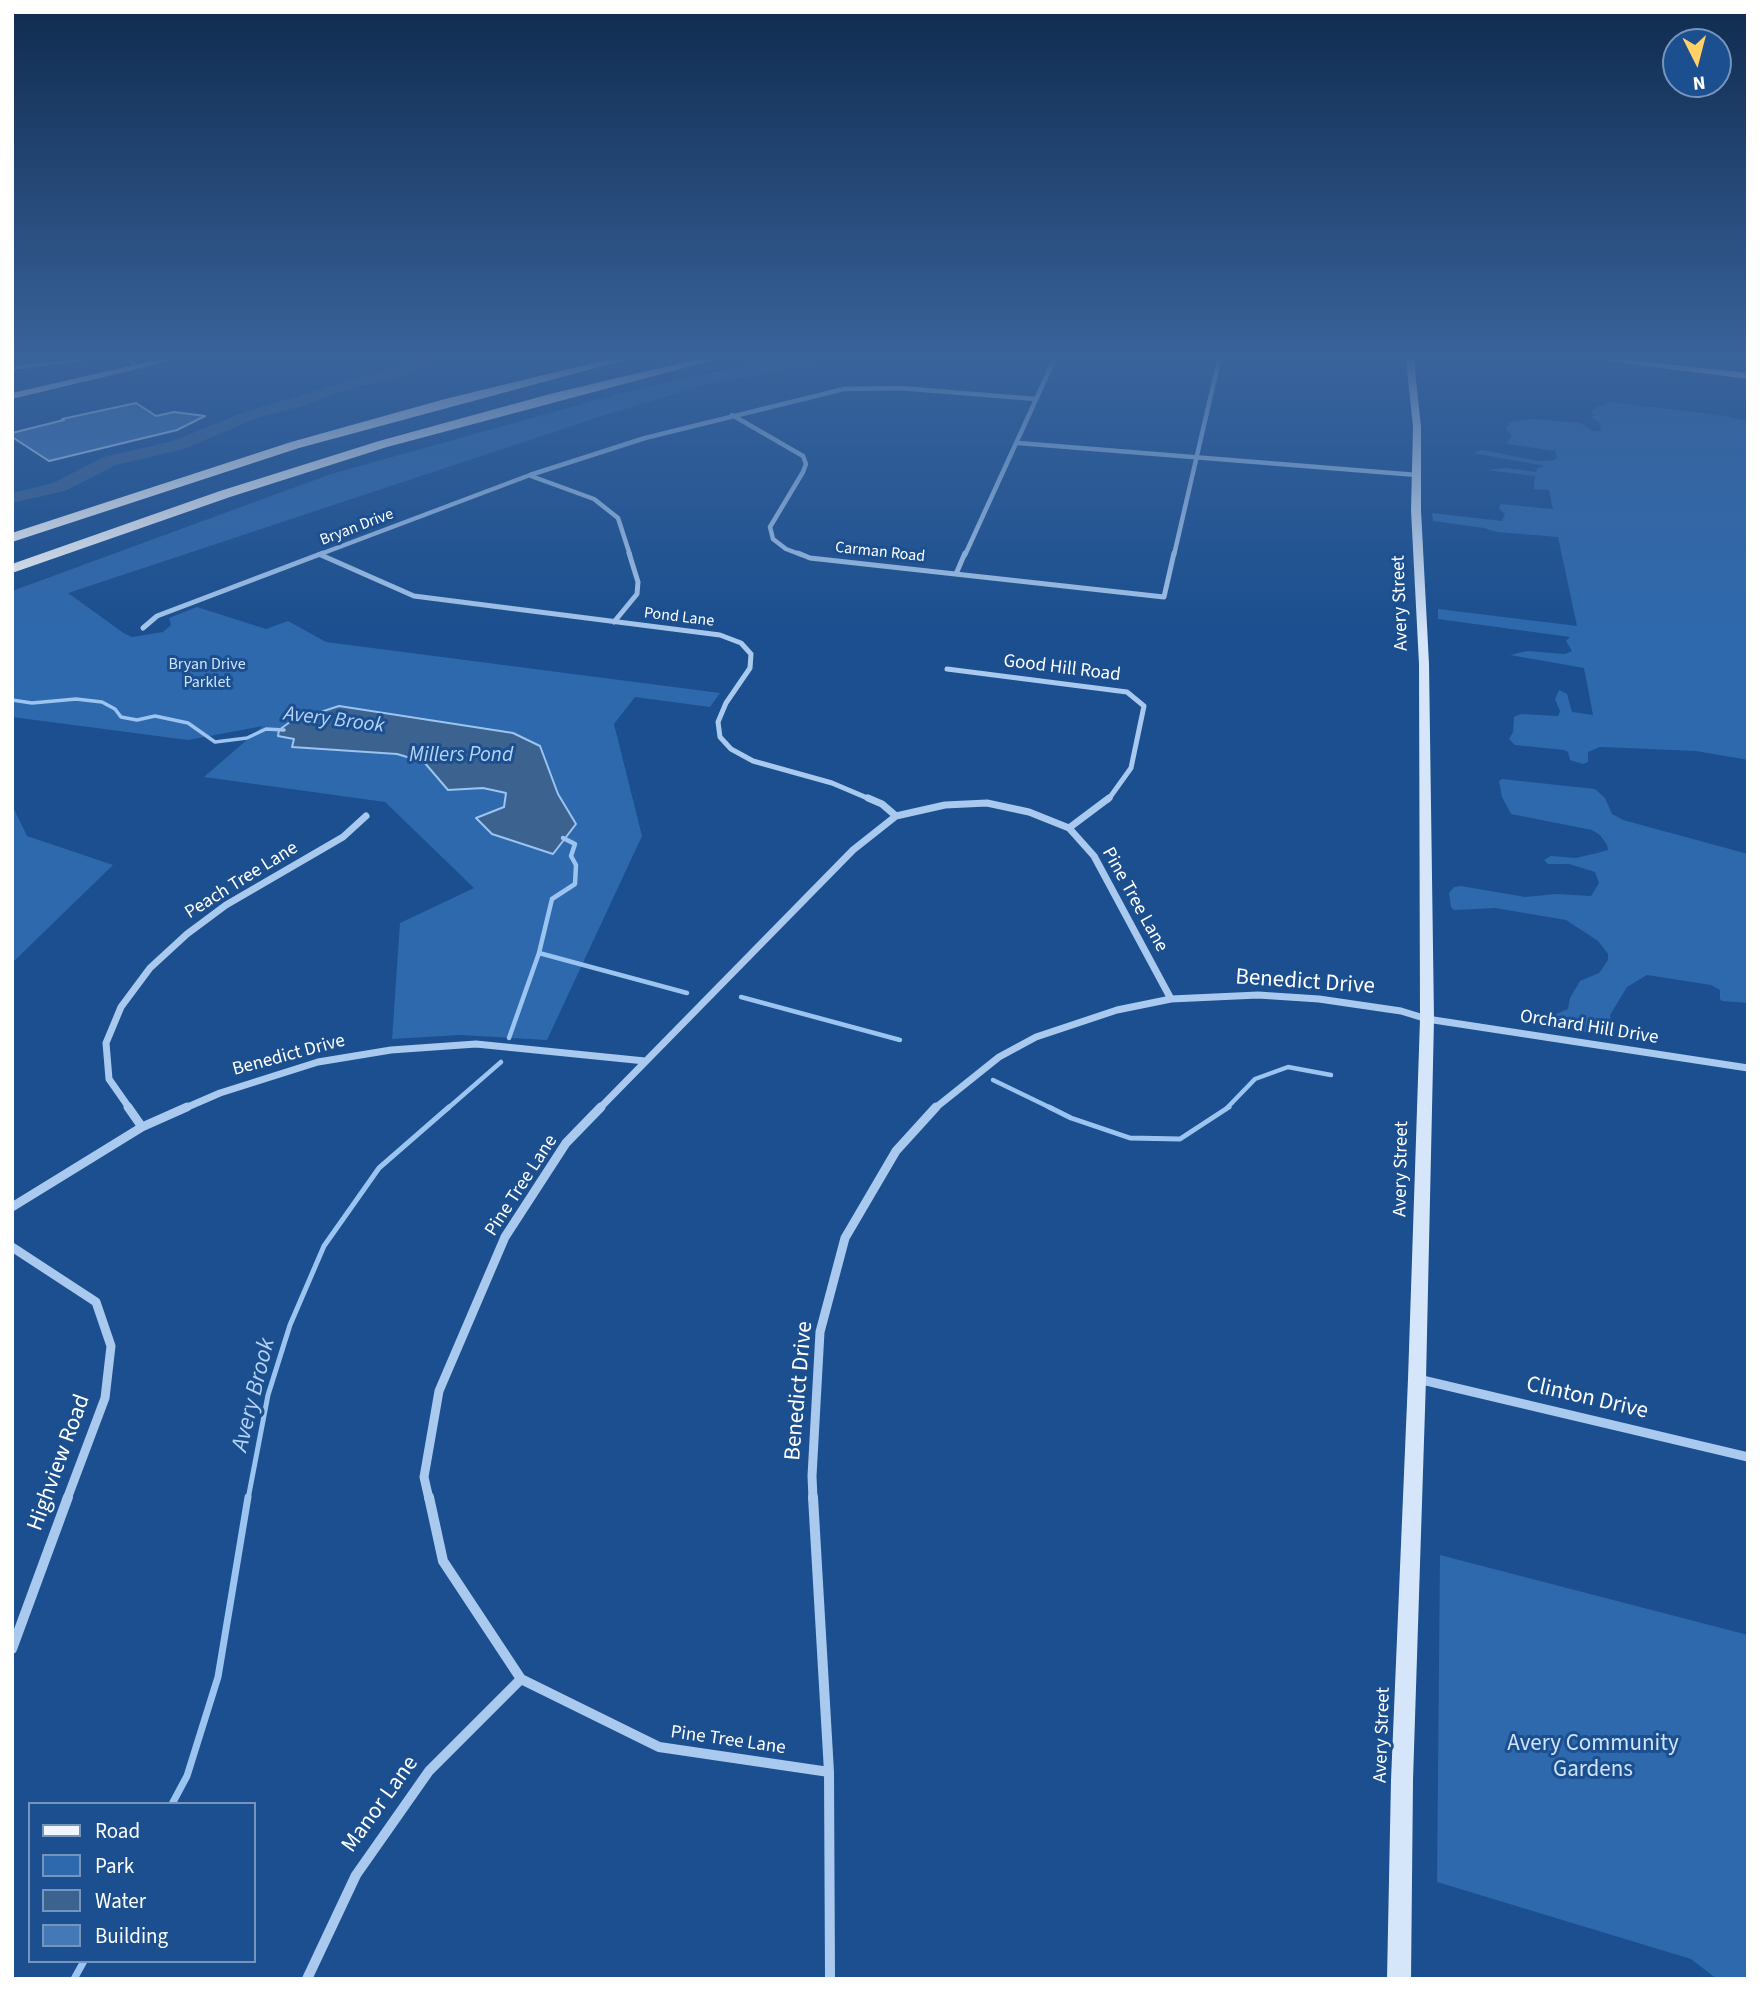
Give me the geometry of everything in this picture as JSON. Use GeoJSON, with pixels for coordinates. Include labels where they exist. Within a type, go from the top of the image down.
{"type":"FeatureCollection","features":[{"type":"Feature","properties":{"kind":"highway"},"geometry":{"type":"LineString","coordinates":[[12,530],[248,453]]}},
{"type":"Feature","properties":{"kind":"highway"},"geometry":{"type":"LineString","coordinates":[[12,538],[271,453]]}},
{"type":"Feature","properties":{"kind":"highway"},"geometry":{"type":"LineString","coordinates":[[12,560],[328,453]]}},
{"type":"Feature","properties":{"kind":"highway"},"geometry":{"type":"LineString","coordinates":[[12,569],[214,498],[355,453]]}},
{"type":"Feature","properties":{"kind":"main road","name":"Avery Street"},"geometry":{"type":"LineString","coordinates":[[1399,1979],[1402,1780],[1427,1019],[1424,664],[1416,510],[1417,453]]}},
{"type":"Feature","properties":{"kind":"street","name":"Bryan Drive"},"geometry":{"type":"LineString","coordinates":[[144,628],[157,616],[530,475],[599,453]]}},
{"type":"Feature","properties":{"kind":"street","name":"Carman Road"},"geometry":{"type":"LineString","coordinates":[[798,453],[803,456],[806,464],[770,527],[774,539],[786,549],[810,558],[1164,597],[1198,458]]}},
{"type":"Feature","properties":{"kind":"street"},"geometry":{"type":"LineString","coordinates":[[956,574],[1013,453]]}},
{"type":"Feature","properties":{"kind":"street"},"geometry":{"type":"LineString","coordinates":[[1137,453],[1417,475]]}},
{"type":"Feature","properties":{"kind":"street"},"geometry":{"type":"LineString","coordinates":[[1198,458],[1199,453]]}},
{"type":"Feature","properties":{"kind":"street"},"geometry":{"type":"LineString","coordinates":[[530,475],[594,499],[618,518],[638,582],[637,594],[614,622]]}},
{"type":"Feature","properties":{"kind":"street","name":"Pond Lane"},"geometry":{"type":"LineString","coordinates":[[321,555],[414,596],[720,635],[741,643],[751,654],[750,668],[726,703],[718,722],[720,737],[731,750],[753,761],[832,783],[882,804],[896,816]]}},
{"type":"Feature","properties":{"kind":"street","name":"Good Hill Road"},"geometry":{"type":"LineString","coordinates":[[947,669],[1127,692],[1144,706],[1131,768],[1107,801],[1069,828]]}},
{"type":"Feature","properties":{"kind":"street","name":"Pine Tree Lane"},"geometry":{"type":"LineString","coordinates":[[829,1772],[659,1747],[522,1679],[443,1561],[424,1477],[439,1391],[505,1237],[566,1143],[853,850],[896,816],[945,805],[987,803],[1029,812],[1069,828],[1094,856],[1171,999]]}},
{"type":"Feature","properties":{"kind":"street","name":"Peach Tree Lane"},"geometry":{"type":"LineString","coordinates":[[142,1127],[109,1079],[106,1043],[121,1007],[150,968],[187,934],[226,905],[343,837],[366,816]]}},
{"type":"Feature","properties":{"kind":"street","name":"Benedict Drive"},"geometry":{"type":"LineString","coordinates":[[830,1979],[829,1772],[813,1450],[820,1332],[845,1238],[896,1152],[929,1113],[999,1058],[1036,1037],[1117,1010],[1171,999],[1258,995],[1307,998],[1401,1011],[1427,1019]]}},
{"type":"Feature","properties":{"kind":"street","name":"Orchard Hill Drive"},"geometry":{"type":"LineString","coordinates":[[1427,1019],[1748,1068]]}},
{"type":"Feature","properties":{"kind":"street","name":"Benedict Drive"},"geometry":{"type":"LineString","coordinates":[[12,1206],[142,1127],[220,1093],[318,1062],[391,1050],[476,1044],[645,1061]]}},
{"type":"Feature","properties":{"kind":"street","name":"Highview Road"},"geometry":{"type":"LineString","coordinates":[[12,1247],[96,1302],[111,1346],[105,1398],[12,1649]]}},
{"type":"Feature","properties":{"kind":"street","name":"Clinton Drive"},"geometry":{"type":"LineString","coordinates":[[1417,1379],[1748,1457]]}},
{"type":"Feature","properties":{"kind":"street","name":"Manor Lane"},"geometry":{"type":"LineString","coordinates":[[307,1979],[356,1875],[429,1771],[522,1679]]}},
{"type":"Feature","properties":{"kind":"green space","name":"Bryan Drive Parklet"},"geometry":{"type":"Polygon","coordinates":[[[407,453],[491,453],[68,593],[132,637],[163,632],[171,625],[169,618],[197,607],[266,629],[288,621],[326,642],[720,693],[710,707],[635,697],[614,724],[642,836],[547,1040],[460,1035],[392,1039],[400,923],[474,888],[385,802],[204,777],[263,726],[188,740],[12,717],[12,591],[331,474],[407,453]]]}},
{"type":"Feature","properties":{"kind":"green space"},"geometry":{"type":"Polygon","coordinates":[[[1473,453],[1497,453],[1538,461],[1555,460],[1556,453],[1748,453],[1748,760],[1696,751],[1600,747],[1588,752],[1588,762],[1583,764],[1570,760],[1568,752],[1564,750],[1515,745],[1509,739],[1513,732],[1514,717],[1521,714],[1558,716],[1560,711],[1555,699],[1559,690],[1567,694],[1572,712],[1593,715],[1584,668],[1510,655],[1527,651],[1565,654],[1572,651],[1566,641],[1570,637],[1438,619],[1438,609],[1577,626],[1558,537],[1497,532],[1433,521],[1432,513],[1502,521],[1505,514],[1499,509],[1500,504],[1553,509],[1549,490],[1534,489],[1535,476],[1487,470],[1505,468],[1536,472],[1537,468],[1545,466],[1473,453]]]}},
{"type":"Feature","properties":{"kind":"green space"},"geometry":{"type":"Polygon","coordinates":[[[1502,779],[1595,789],[1605,798],[1612,814],[1623,820],[1748,854],[1748,1003],[1722,1001],[1720,990],[1711,985],[1647,975],[1627,987],[1610,1015],[1610,1033],[1581,1032],[1556,1020],[1556,1014],[1568,1009],[1570,998],[1580,981],[1599,973],[1608,960],[1608,954],[1598,941],[1566,920],[1495,908],[1454,910],[1449,893],[1454,887],[1461,886],[1525,897],[1556,894],[1591,896],[1599,883],[1595,872],[1569,864],[1548,864],[1544,860],[1551,856],[1576,858],[1608,850],[1607,845],[1600,835],[1592,830],[1511,814],[1502,797],[1499,781],[1502,779]]]}},
{"type":"Feature","properties":{"kind":"green space"},"geometry":{"type":"Polygon","coordinates":[[[12,805],[27,836],[113,865],[12,963],[12,805]]]}},
{"type":"Feature","properties":{"kind":"green space","name":"Avery Community Gardens"},"geometry":{"type":"Polygon","coordinates":[[[1440,1555],[1748,1635],[1748,1979],[1717,1979],[1691,1959],[1437,1882],[1440,1555]]]}},
{"type":"Feature","properties":{"kind":"water","name":"Millers Pond"},"geometry":{"type":"Polygon","coordinates":[[[339,706],[513,733],[540,746],[558,794],[576,824],[553,854],[492,834],[476,818],[504,807],[506,793],[483,788],[448,790],[424,762],[397,754],[292,747],[294,739],[278,736],[279,730],[290,722],[339,706]]]}},
{"type":"Feature","properties":{"kind":"building"},"geometry":{"type":"Polygon","coordinates":[[[37,453],[82,453],[49,461],[37,453]]]}},
{"type":"Feature","properties":{"kind":"waterway"},"geometry":{"type":"LineString","coordinates":[[12,498],[59,487],[110,461],[144,453]]}},
{"type":"Feature","properties":{"kind":"waterway","name":"Avery Brook"},"geometry":{"type":"LineString","coordinates":[[12,700],[32,703],[76,699],[102,702],[115,709],[121,717],[137,720],[155,716],[188,723],[215,742],[247,738],[266,729],[284,730]]}},
{"type":"Feature","properties":{"kind":"waterway","name":"Avery Brook"},"geometry":{"type":"LineString","coordinates":[[539,953],[552,899],[575,884],[576,865],[571,856],[575,844],[563,838]]}},
{"type":"Feature","properties":{"kind":"waterway","name":"Avery Brook"},"geometry":{"type":"LineString","coordinates":[[509,1038],[539,953]]}},
{"type":"Feature","properties":{"kind":"waterway"},"geometry":{"type":"LineString","coordinates":[[539,953],[687,993]]}},
{"type":"Feature","properties":{"kind":"waterway"},"geometry":{"type":"LineString","coordinates":[[741,997],[900,1040]]}},
{"type":"Feature","properties":{"kind":"waterway","name":"Avery Brook"},"geometry":{"type":"LineString","coordinates":[[447,1109],[501,1062]]}},
{"type":"Feature","properties":{"kind":"waterway"},"geometry":{"type":"LineString","coordinates":[[1226,1109],[1255,1079],[1288,1067],[1331,1075]]}},
{"type":"Feature","properties":{"kind":"waterway"},"geometry":{"type":"LineString","coordinates":[[993,1080],[1053,1109]]}},
{"type":"Feature","properties":{"kind":"waterway","name":"Avery Brook"},"geometry":{"type":"LineString","coordinates":[[248,1499],[268,1395],[290,1325],[324,1246],[379,1168],[449,1107]]}},
{"type":"Feature","properties":{"kind":"waterway"},"geometry":{"type":"LineString","coordinates":[[1049,1107],[1053,1109]]}},
{"type":"Feature","properties":{"kind":"waterway"},"geometry":{"type":"LineString","coordinates":[[1053,1109],[1130,1138],[1180,1139],[1226,1109]]}},
{"type":"Feature","properties":{"kind":"waterway","name":"Avery Brook"},"geometry":{"type":"LineString","coordinates":[[173,1802],[187,1776],[218,1677],[248,1497]]}},
{"type":"Feature","properties":{"kind":"waterway","name":"Avery Brook"},"geometry":{"type":"LineString","coordinates":[[74,1979],[83,1963]]}}]}
